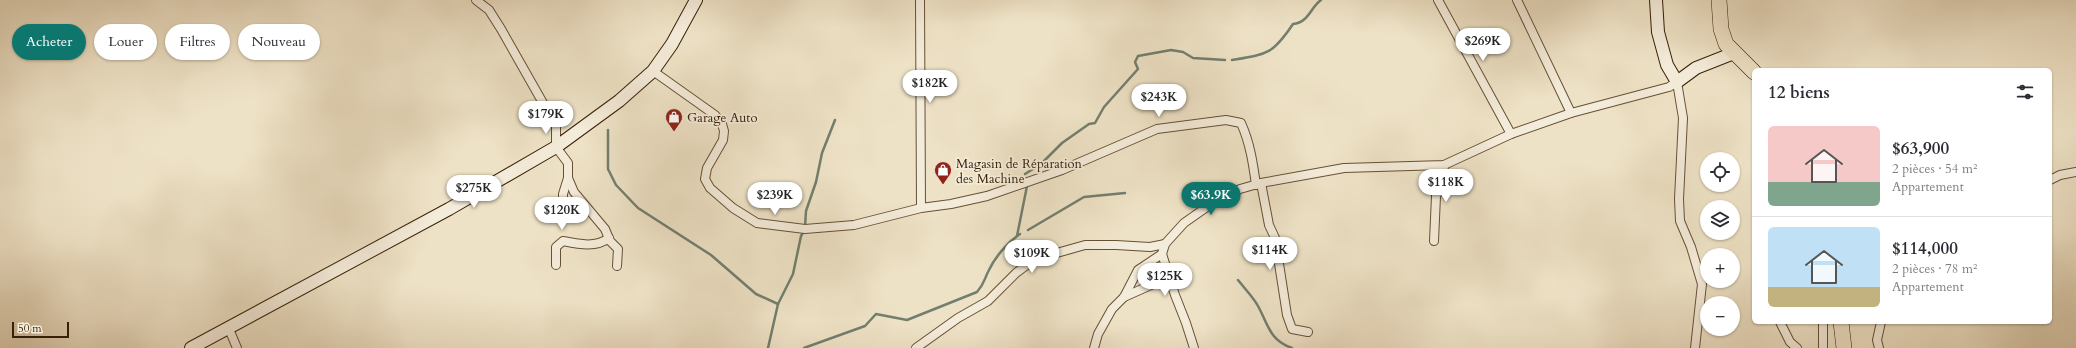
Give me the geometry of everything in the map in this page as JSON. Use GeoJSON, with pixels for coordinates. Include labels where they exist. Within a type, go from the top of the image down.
{"type":"FeatureCollection","features":[{"type":"Feature","properties":{"kind":"highway"},"geometry":{"type":"LineString","coordinates":[[1719,0],[1721,29],[1726,44],[1752,70]]}},
{"type":"Feature","properties":{"kind":"highway"},"geometry":{"type":"LineString","coordinates":[[1841,324],[1844,348]]}},
{"type":"Feature","properties":{"kind":"main road"},"geometry":{"type":"LineString","coordinates":[[192,348],[449,209],[556,147],[619,100],[652,71],[672,44],[696,0]]}},
{"type":"Feature","properties":{"kind":"main road"},"geometry":{"type":"LineString","coordinates":[[1656,0],[1660,39],[1667,65],[1677,82],[1696,68],[1734,53]]}},
{"type":"Feature","properties":{"kind":"street"},"geometry":{"type":"LineString","coordinates":[[476,0],[489,10],[556,126],[556,147],[568,163],[568,178],[563,194],[563,212]]}},
{"type":"Feature","properties":{"kind":"street"},"geometry":{"type":"LineString","coordinates":[[920,0],[921,208]]}},
{"type":"Feature","properties":{"kind":"street"},"geometry":{"type":"LineString","coordinates":[[1438,0],[1511,134]]}},
{"type":"Feature","properties":{"kind":"street"},"geometry":{"type":"LineString","coordinates":[[1517,0],[1571,113]]}},
{"type":"Feature","properties":{"kind":"street"},"geometry":{"type":"LineString","coordinates":[[652,71],[716,115],[724,132],[723,140],[707,168],[705,179],[710,188],[733,208],[757,223],[805,228],[854,225],[921,208],[966,201],[1062,170],[1157,129],[1226,120],[1241,123],[1246,133],[1269,226],[1275,238],[1288,321],[1292,329],[1308,332]]}},
{"type":"Feature","properties":{"kind":"street"},"geometry":{"type":"LineString","coordinates":[[1194,348],[1162,254],[1165,244],[1184,223],[1214,202],[1240,189],[1258,184],[1344,168],[1444,165],[1511,134],[1571,113],[1669,87],[1677,82],[1683,118],[1679,199],[1680,221],[1691,247],[1702,284],[1695,348]]}},
{"type":"Feature","properties":{"kind":"street"},"geometry":{"type":"LineString","coordinates":[[1434,241],[1436,196],[1442,185],[1444,165]]}},
{"type":"Feature","properties":{"kind":"street"},"geometry":{"type":"LineString","coordinates":[[2052,179],[2060,175],[2076,172]]}},
{"type":"Feature","properties":{"kind":"street"},"geometry":{"type":"LineString","coordinates":[[568,178],[574,192],[605,229],[609,238],[618,250],[617,266]]}},
{"type":"Feature","properties":{"kind":"street"},"geometry":{"type":"LineString","coordinates":[[556,265],[556,247],[563,241],[586,244],[602,243],[609,238]]}},
{"type":"Feature","properties":{"kind":"street"},"geometry":{"type":"LineString","coordinates":[[916,348],[958,318],[988,301],[1016,273],[1032,261],[1085,245],[1150,247],[1165,244]]}},
{"type":"Feature","properties":{"kind":"street"},"geometry":{"type":"LineString","coordinates":[[1094,348],[1101,327],[1112,309],[1124,297],[1138,270],[1162,254]]}},
{"type":"Feature","properties":{"kind":"street"},"geometry":{"type":"LineString","coordinates":[[1124,297],[1169,278]]}},
{"type":"Feature","properties":{"kind":"street"},"geometry":{"type":"LineString","coordinates":[[1781,324],[1790,342],[1797,348]]}},
{"type":"Feature","properties":{"kind":"street"},"geometry":{"type":"LineString","coordinates":[[1823,324],[1823,348]]}},
{"type":"Feature","properties":{"kind":"street"},"geometry":{"type":"LineString","coordinates":[[1879,348],[1877,340],[1881,324]]}},
{"type":"Feature","properties":{"kind":"street"},"geometry":{"type":"LineString","coordinates":[[229,329],[237,348]]}},
{"type":"Feature","properties":{"kind":"waterway"},"geometry":{"type":"LineString","coordinates":[[1232,60],[1262,54],[1274,47],[1293,24],[1303,21],[1321,0]]}},
{"type":"Feature","properties":{"kind":"waterway"},"geometry":{"type":"LineString","coordinates":[[1025,174],[1041,164],[1062,143],[1089,124],[1095,123],[1104,107],[1138,69],[1135,62],[1138,56],[1171,50],[1183,52],[1193,58],[1225,60]]}},
{"type":"Feature","properties":{"kind":"waterway"},"geometry":{"type":"LineString","coordinates":[[805,227],[806,211],[816,182],[822,153],[835,120]]}},
{"type":"Feature","properties":{"kind":"waterway"},"geometry":{"type":"LineString","coordinates":[[608,130],[608,169],[616,185],[638,208],[711,255],[756,294],[778,304]]}},
{"type":"Feature","properties":{"kind":"waterway"},"geometry":{"type":"LineString","coordinates":[[1017,236],[1027,186]]}},
{"type":"Feature","properties":{"kind":"waterway"},"geometry":{"type":"LineString","coordinates":[[1028,230],[1084,197],[1125,193]]}},
{"type":"Feature","properties":{"kind":"waterway"},"geometry":{"type":"LineString","coordinates":[[768,348],[778,304],[793,274],[801,236],[804,231]]}},
{"type":"Feature","properties":{"kind":"waterway"},"geometry":{"type":"LineString","coordinates":[[804,348],[865,326],[876,314],[907,320],[977,292],[982,286],[998,255],[1006,245],[1020,234]]}},
{"type":"Feature","properties":{"kind":"waterway"},"geometry":{"type":"LineString","coordinates":[[1238,280],[1256,303],[1270,331],[1278,341],[1292,348]]}},
{"type":"Feature","properties":{"kind":"place","name":"Garage Auto"},"geometry":{"type":"Point","coordinates":[674,132]}},
{"type":"Feature","properties":{"kind":"place","name":"Magasin de Réparation des Machine"},"geometry":{"type":"Point","coordinates":[943,185]}}]}
